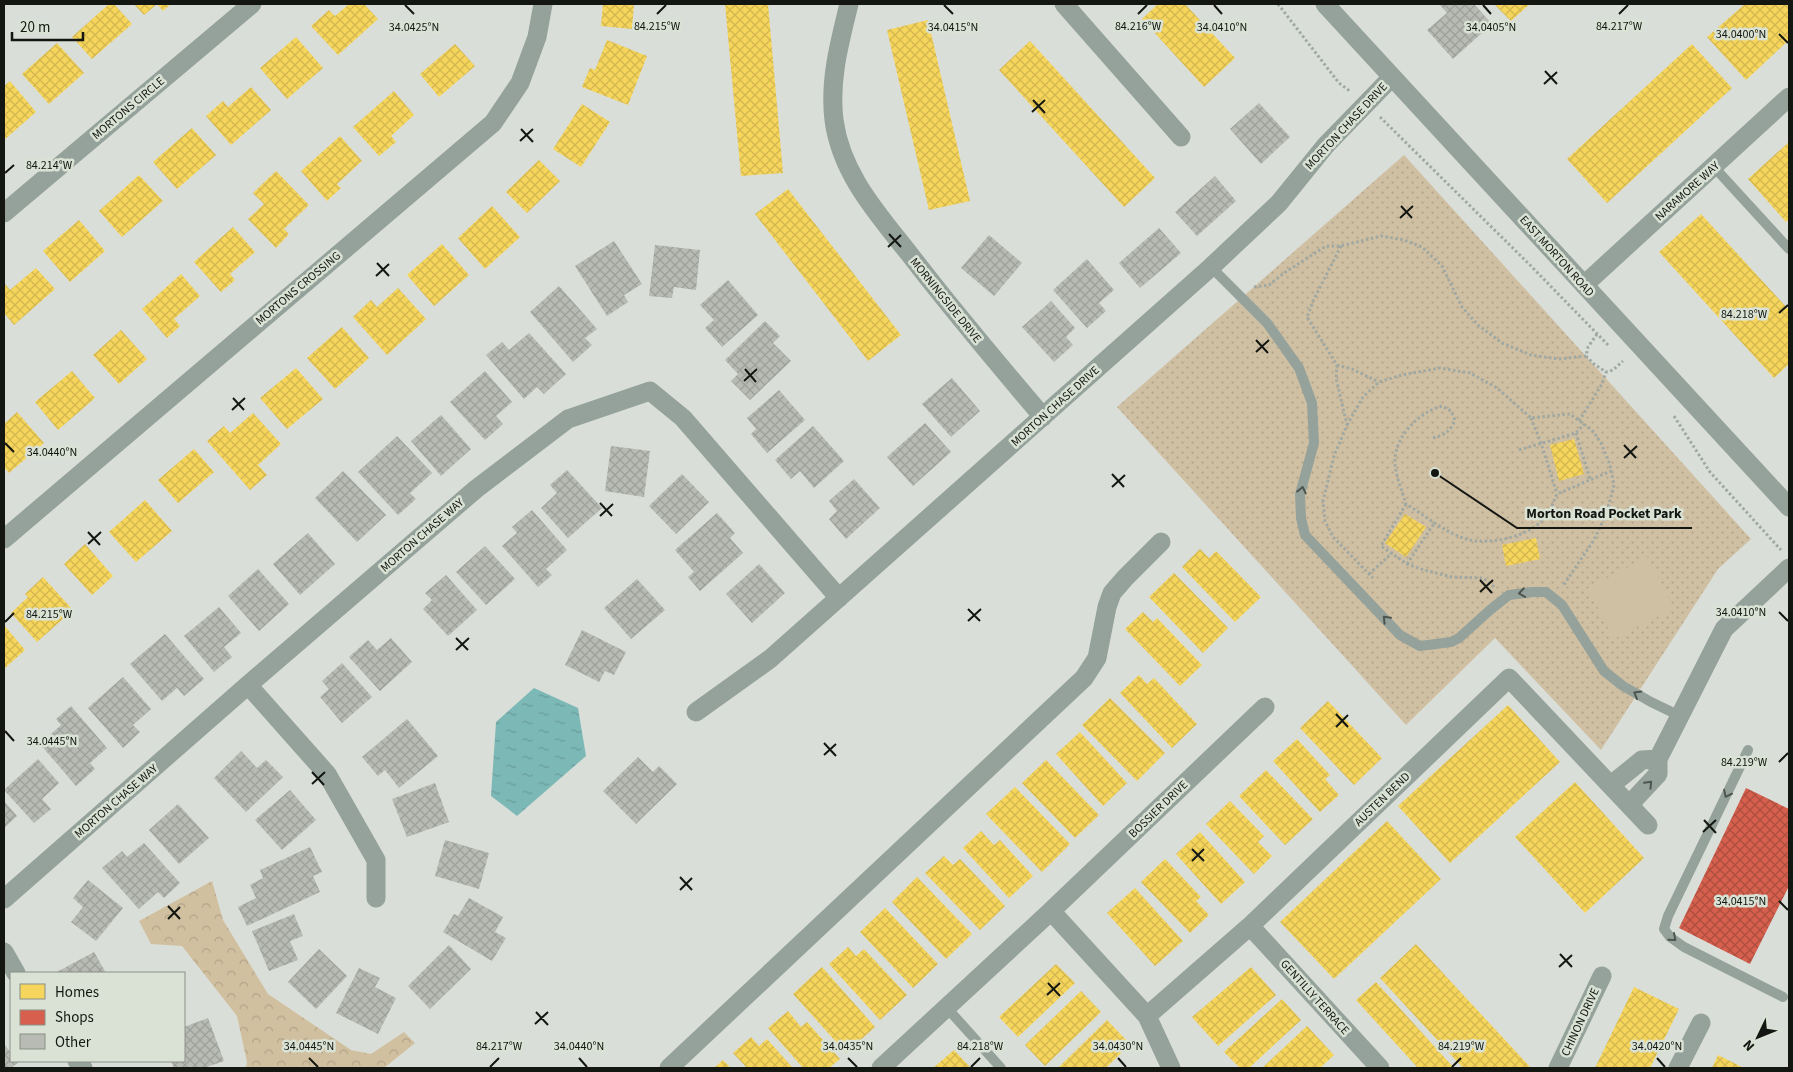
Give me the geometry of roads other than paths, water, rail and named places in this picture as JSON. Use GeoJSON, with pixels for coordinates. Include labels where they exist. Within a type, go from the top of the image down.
{"type":"FeatureCollection","features":[{"type":"Feature","properties":{"kind":"street","name":"MORTONS CIRCLE"},"geometry":{"type":"LineString","coordinates":[[4,213],[252,4]]}},
{"type":"Feature","properties":{"kind":"street","name":"MORTONS CROSSING"},"geometry":{"type":"LineString","coordinates":[[4,539],[493,122],[520,83],[537,37],[543,4]]}},
{"type":"Feature","properties":{"kind":"street","name":"MORNINGSIDE DRIVE"},"geometry":{"type":"LineString","coordinates":[[849,4],[836,57],[833,92],[834,119],[842,154],[863,194],[934,286],[1043,417]]}},
{"type":"Feature","properties":{"kind":"street"},"geometry":{"type":"LineString","coordinates":[[1064,4],[1181,137]]}},
{"type":"Feature","properties":{"kind":"street","name":"EAST MORTON ROAD"},"geometry":{"type":"LineString","coordinates":[[1332,6],[1392,77],[1789,507]]}},
{"type":"Feature","properties":{"kind":"street","name":"MORTON CHASE DRIVE"},"geometry":{"type":"LineString","coordinates":[[696,712],[770,659],[1211,267],[1278,203],[1326,145],[1392,77]]}},
{"type":"Feature","properties":{"kind":"street","name":"NARAMORE WAY"},"geometry":{"type":"LineString","coordinates":[[1584,285],[1789,97]]}},
{"type":"Feature","properties":{"kind":"street","name":"MORTON CHASE WAY"},"geometry":{"type":"LineString","coordinates":[[4,900],[248,685],[476,489],[568,418],[650,391],[683,418],[839,598]]}},
{"type":"Feature","properties":{"kind":"street"},"geometry":{"type":"LineString","coordinates":[[669,1068],[1084,678],[1097,658],[1107,607],[1112,593],[1161,542]]}},
{"type":"Feature","properties":{"kind":"street"},"geometry":{"type":"LineString","coordinates":[[1630,804],[1658,774],[1658,759],[1724,629],[1786,560]]}},
{"type":"Feature","properties":{"kind":"street","name":"AUSTEN BEND"},"geometry":{"type":"LineString","coordinates":[[1146,1016],[1250,926],[1508,678],[1648,825]]}},
{"type":"Feature","properties":{"kind":"street"},"geometry":{"type":"LineString","coordinates":[[248,685],[327,774],[376,860],[376,898]]}},
{"type":"Feature","properties":{"kind":"street","name":"BOSSIER DRIVE"},"geometry":{"type":"LineString","coordinates":[[881,1068],[1051,911],[1265,707]]}},
{"type":"Feature","properties":{"kind":"street"},"geometry":{"type":"LineString","coordinates":[[1611,785],[1642,760],[1658,759]]}},
{"type":"Feature","properties":{"kind":"street"},"geometry":{"type":"LineString","coordinates":[[1051,911],[1146,1016],[1171,1068]]}},
{"type":"Feature","properties":{"kind":"street","name":"GENTILLY TERRACE"},"geometry":{"type":"LineString","coordinates":[[1250,926],[1380,1068]]}},
{"type":"Feature","properties":{"kind":"street"},"geometry":{"type":"LineString","coordinates":[[4,952],[15,972]]}},
{"type":"Feature","properties":{"kind":"street","name":"CHINON DRIVE"},"geometry":{"type":"LineString","coordinates":[[1558,1068],[1602,976]]}},
{"type":"Feature","properties":{"kind":"street"},"geometry":{"type":"LineString","coordinates":[[1678,1068],[1701,1023]]}},
{"type":"Feature","properties":{"kind":"lane"},"geometry":{"type":"LineString","coordinates":[[1714,167],[1789,249]]}},
{"type":"Feature","properties":{"kind":"lane"},"geometry":{"type":"LineString","coordinates":[[1211,267],[1267,323],[1299,368],[1312,403],[1314,443],[1300,494],[1301,518],[1305,535],[1400,635],[1420,646],[1451,642],[1459,638],[1510,595],[1546,592],[1562,606],[1604,671],[1623,686],[1680,716]]}},
{"type":"Feature","properties":{"kind":"lane"},"geometry":{"type":"LineString","coordinates":[[1748,750],[1668,916],[1664,929],[1670,937],[1684,947],[1783,997]]}},
{"type":"Feature","properties":{"kind":"lane"},"geometry":{"type":"LineString","coordinates":[[947,1008],[1001,1068]]}},
{"type":"Feature","properties":{"kind":"water"},"geometry":{"type":"Polygon","coordinates":[[[534,688],[578,708],[586,756],[517,816],[491,796],[496,722],[534,688]]]}},
{"type":"Feature","properties":{"kind":"place","name":"Morton Road Pocket Park"},"geometry":{"type":"Point","coordinates":[1435,473]}}]}
